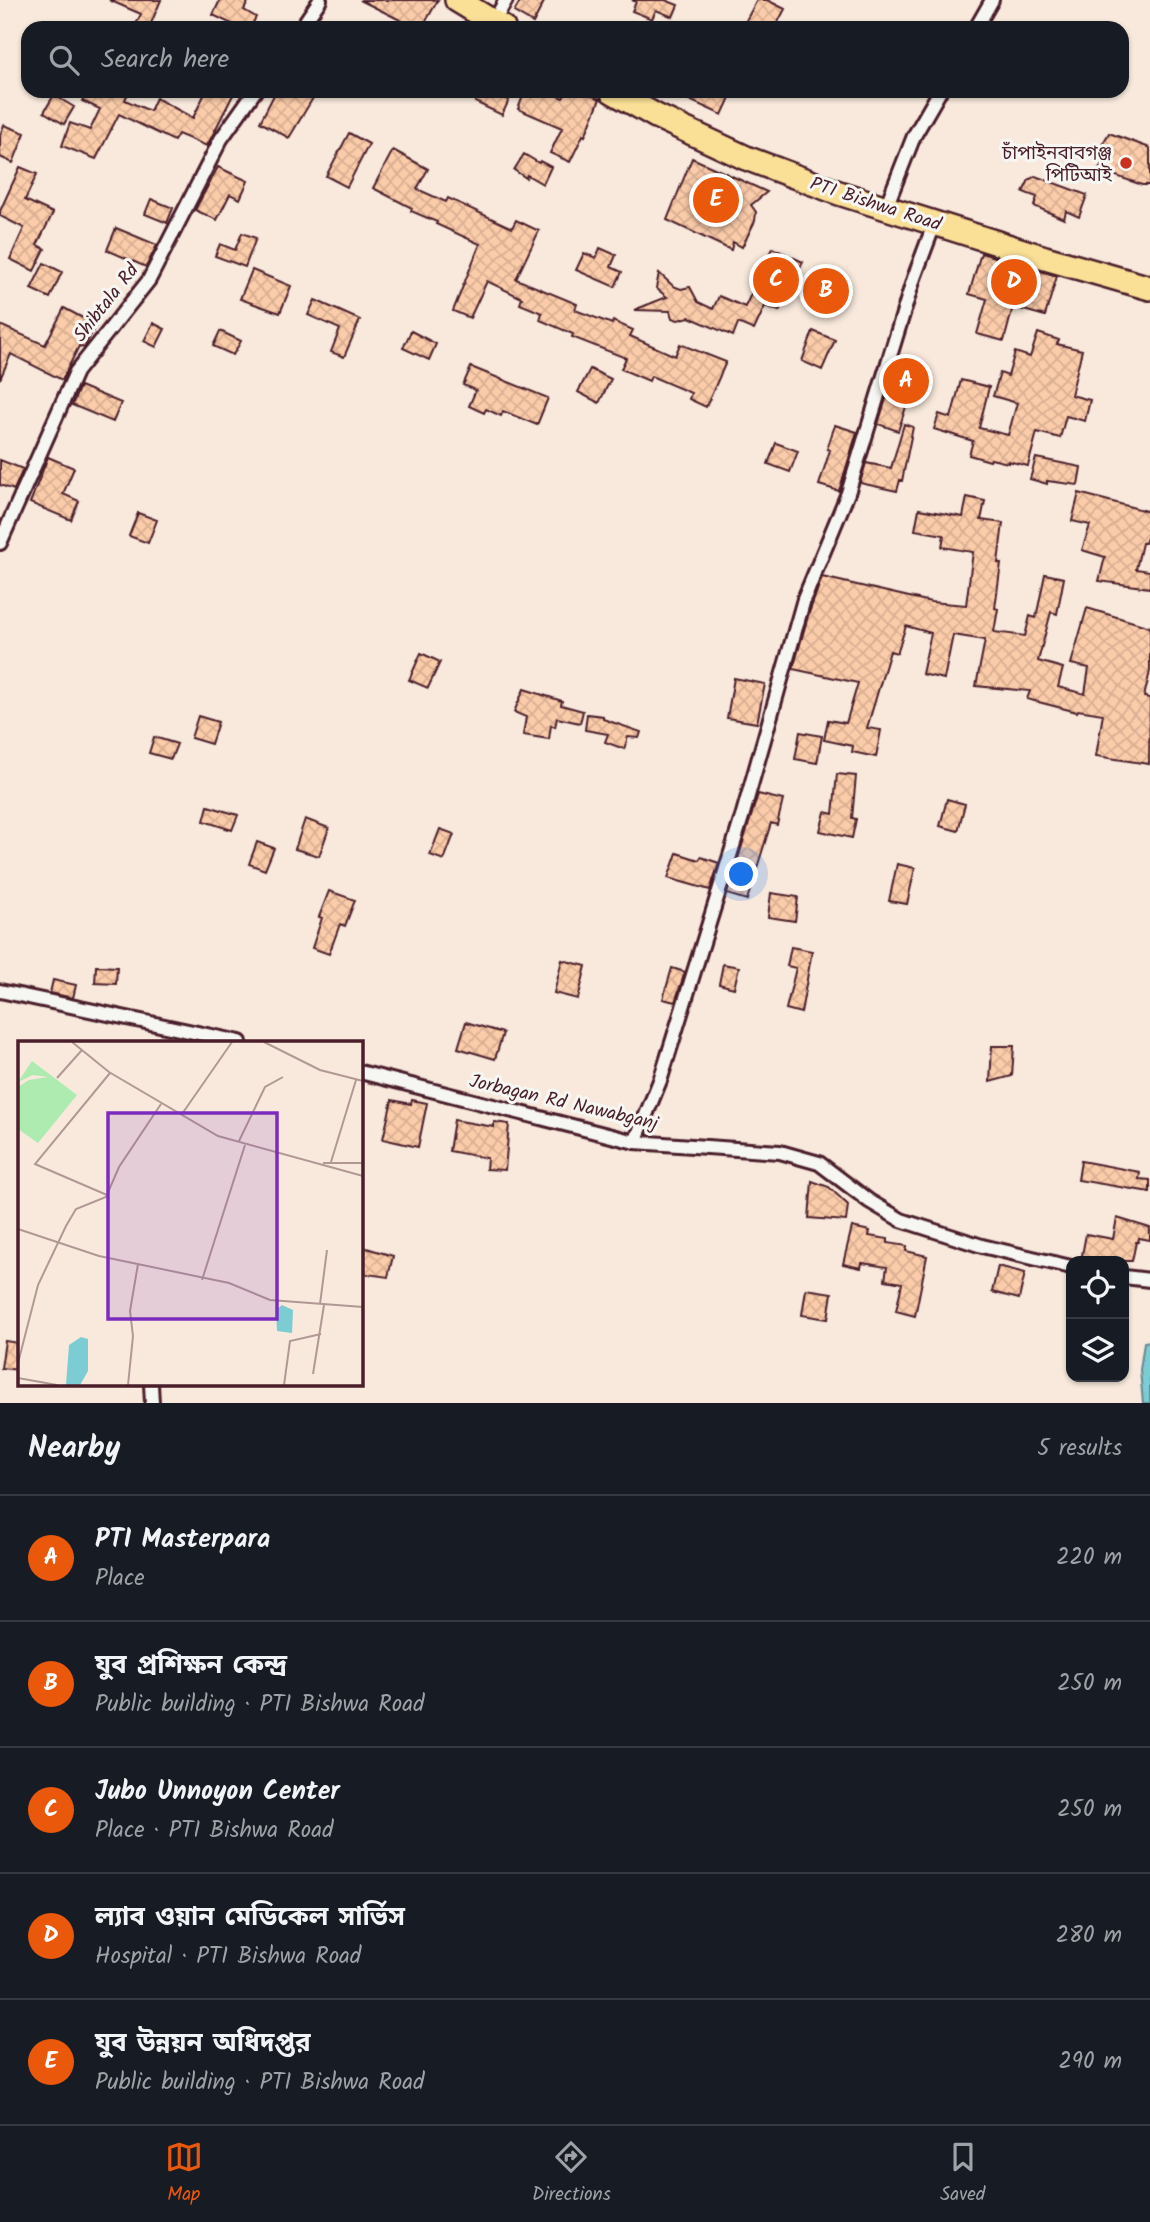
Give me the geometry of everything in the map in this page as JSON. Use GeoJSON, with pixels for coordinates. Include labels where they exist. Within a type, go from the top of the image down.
{"type":"FeatureCollection","features":[{"type":"Feature","properties":{"kind":"highway"},"geometry":{"type":"LineString","coordinates":[[457,0],[491,21]]}},
{"type":"Feature","properties":{"kind":"highway","name":"PTI Bishwa Road"},"geometry":{"type":"LineString","coordinates":[[624,98],[656,116],[746,158],[886,207],[1045,258],[1150,288]]}},
{"type":"Feature","properties":{"kind":"street"},"geometry":{"type":"LineString","coordinates":[[306,21],[320,0]]}},
{"type":"Feature","properties":{"kind":"street"},"geometry":{"type":"LineString","coordinates":[[499,21],[506,0]]}},
{"type":"Feature","properties":{"kind":"street"},"geometry":{"type":"LineString","coordinates":[[980,21],[992,0]]}},
{"type":"Feature","properties":{"kind":"street","name":"Shibtala Rd"},"geometry":{"type":"LineString","coordinates":[[0,543],[76,372],[149,280],[221,139],[251,98]]}},
{"type":"Feature","properties":{"kind":"street"},"geometry":{"type":"LineString","coordinates":[[886,207],[914,136],[936,98]]}},
{"type":"Feature","properties":{"kind":"street"},"geometry":{"type":"LineString","coordinates":[[635,1142],[662,1078],[742,817],[804,599],[848,493],[914,278],[935,222]]}},
{"type":"Feature","properties":{"kind":"street"},"geometry":{"type":"LineString","coordinates":[[0,991],[199,1038],[230,1041]]}},
{"type":"Feature","properties":{"kind":"street","name":"Jorbagan Rd Nawabganj"},"geometry":{"type":"LineString","coordinates":[[362,1073],[635,1142],[780,1152],[819,1163],[869,1201],[901,1220],[982,1247],[1066,1266]]}},
{"type":"Feature","properties":{"kind":"street"},"geometry":{"type":"LineString","coordinates":[[1129,1278],[1150,1280]]}},
{"type":"Feature","properties":{"kind":"water"},"geometry":{"type":"Polygon","coordinates":[[[1150,1341],[1150,1403],[1143,1403],[1140,1370],[1144,1342],[1150,1341]]]}},
{"type":"Feature","properties":{"kind":"building"},"geometry":{"type":"Polygon","coordinates":[[[109,0],[161,0],[152,21],[138,21],[141,14],[109,0]]]}},
{"type":"Feature","properties":{"kind":"building"},"geometry":{"type":"Polygon","coordinates":[[[220,0],[249,0],[244,10],[256,17],[254,21],[225,21],[213,15],[220,0]]]}},
{"type":"Feature","properties":{"kind":"building"},"geometry":{"type":"Polygon","coordinates":[[[360,0],[438,0],[426,21],[402,21],[360,0]]]}},
{"type":"Feature","properties":{"kind":"building"},"geometry":{"type":"Polygon","coordinates":[[[521,0],[545,0],[534,21],[514,12],[521,0]]]}},
{"type":"Feature","properties":{"kind":"building"},"geometry":{"type":"Polygon","coordinates":[[[632,0],[665,0],[678,5],[673,17],[656,10],[652,19],[632,11],[636,2],[632,0]]]}},
{"type":"Feature","properties":{"kind":"building"},"geometry":{"type":"Polygon","coordinates":[[[757,0],[767,0],[785,9],[779,21],[746,21],[757,0]]]}},
{"type":"Feature","properties":{"kind":"building"},"geometry":{"type":"Polygon","coordinates":[[[52,98],[59,98],[74,107],[64,124],[44,112],[52,98]]]}},
{"type":"Feature","properties":{"kind":"building"},"geometry":{"type":"Polygon","coordinates":[[[84,98],[126,98],[125,100],[150,111],[156,98],[193,118],[203,98],[231,98],[207,146],[178,134],[174,141],[119,114],[96,159],[62,146],[70,123],[90,130],[100,109],[82,101],[84,98]]]}},
{"type":"Feature","properties":{"kind":"building"},"geometry":{"type":"Polygon","coordinates":[[[272,98],[313,98],[289,138],[260,122],[272,98]]]}},
{"type":"Feature","properties":{"kind":"building"},"geometry":{"type":"Polygon","coordinates":[[[477,98],[509,100],[502,115],[475,102],[477,98]]]}},
{"type":"Feature","properties":{"kind":"building"},"geometry":{"type":"Polygon","coordinates":[[[522,98],[600,99],[585,136],[583,135],[570,162],[550,153],[562,128],[518,109],[522,98]]]}},
{"type":"Feature","properties":{"kind":"building"},"geometry":{"type":"Polygon","coordinates":[[[685,98],[730,98],[722,115],[685,98]]]}},
{"type":"Feature","properties":{"kind":"building"},"geometry":{"type":"Polygon","coordinates":[[[4,125],[25,133],[13,163],[0,157],[0,135],[4,125]]]}},
{"type":"Feature","properties":{"kind":"building"},"geometry":{"type":"Polygon","coordinates":[[[349,133],[369,144],[347,187],[326,176],[349,133]]]}},
{"type":"Feature","properties":{"kind":"building","name":"চাঁপাইনবাবগঞ্জ পিটিআই"},"geometry":{"type":"Polygon","coordinates":[[[1109,133],[1150,148],[1150,185],[1142,185],[1099,170],[1106,155],[1099,150],[1109,133]]]}},
{"type":"Feature","properties":{"kind":"building"},"geometry":{"type":"Polygon","coordinates":[[[393,150],[428,169],[417,189],[446,202],[448,198],[512,228],[516,220],[539,231],[516,279],[577,304],[575,310],[633,330],[630,336],[675,356],[680,344],[726,362],[706,407],[689,399],[691,393],[651,376],[649,381],[621,369],[626,358],[572,337],[573,334],[540,320],[542,313],[520,304],[522,298],[487,281],[470,318],[453,311],[480,244],[411,211],[412,208],[373,188],[393,150]]]}},
{"type":"Feature","properties":{"kind":"building"},"geometry":{"type":"Polygon","coordinates":[[[524,154],[551,167],[543,184],[514,170],[524,154]]]}},
{"type":"Feature","properties":{"kind":"building"},"geometry":{"type":"Polygon","coordinates":[[[692,158],[767,192],[751,205],[756,212],[755,221],[742,247],[733,242],[731,250],[667,220],[692,158]]]}},
{"type":"Feature","properties":{"kind":"building"},"geometry":{"type":"Polygon","coordinates":[[[20,167],[37,174],[25,200],[53,213],[37,245],[45,249],[34,271],[10,259],[24,228],[0,216],[20,167]]]}},
{"type":"Feature","properties":{"kind":"building"},"geometry":{"type":"Polygon","coordinates":[[[218,167],[248,181],[240,199],[230,194],[217,220],[195,210],[218,167]]]}},
{"type":"Feature","properties":{"kind":"building"},"geometry":{"type":"Polygon","coordinates":[[[1035,176],[1087,195],[1079,217],[1066,211],[1064,219],[1034,206],[1037,197],[1023,192],[1029,180],[1035,176]]]}},
{"type":"Feature","properties":{"kind":"building"},"geometry":{"type":"Polygon","coordinates":[[[151,199],[173,208],[167,223],[145,214],[151,199]]]}},
{"type":"Feature","properties":{"kind":"building"},"geometry":{"type":"Polygon","coordinates":[[[116,228],[157,245],[146,267],[107,250],[116,228]]]}},
{"type":"Feature","properties":{"kind":"building"},"geometry":{"type":"Polygon","coordinates":[[[242,233],[256,238],[245,267],[215,256],[220,244],[235,250],[242,233]]]}},
{"type":"Feature","properties":{"kind":"building"},"geometry":{"type":"Polygon","coordinates":[[[600,248],[616,255],[611,267],[622,272],[615,287],[576,270],[584,253],[596,258],[600,248]]]}},
{"type":"Feature","properties":{"kind":"building"},"geometry":{"type":"Polygon","coordinates":[[[772,248],[803,262],[779,311],[765,306],[754,330],[738,323],[733,336],[689,317],[678,320],[672,318],[670,311],[634,310],[667,297],[656,288],[659,273],[673,286],[681,289],[690,287],[698,302],[713,309],[719,296],[745,307],[772,248]]]}},
{"type":"Feature","properties":{"kind":"building"},"geometry":{"type":"Polygon","coordinates":[[[981,253],[1057,276],[1045,316],[1013,307],[1004,341],[977,334],[987,299],[969,294],[981,253]]]}},
{"type":"Feature","properties":{"kind":"building"},"geometry":{"type":"Polygon","coordinates":[[[44,263],[62,272],[50,298],[31,289],[44,263]]]}},
{"type":"Feature","properties":{"kind":"building"},"geometry":{"type":"Polygon","coordinates":[[[252,270],[291,286],[280,313],[240,299],[252,270]]]}},
{"type":"Feature","properties":{"kind":"building"},"geometry":{"type":"Polygon","coordinates":[[[315,300],[360,320],[344,357],[331,352],[340,329],[308,315],[315,300]]]}},
{"type":"Feature","properties":{"kind":"building"},"geometry":{"type":"Polygon","coordinates":[[[64,308],[96,325],[84,348],[79,346],[62,380],[11,354],[0,379],[0,325],[45,345],[64,308]]]}},
{"type":"Feature","properties":{"kind":"building"},"geometry":{"type":"Polygon","coordinates":[[[153,323],[165,329],[156,347],[144,341],[153,323]]]}},
{"type":"Feature","properties":{"kind":"building"},"geometry":{"type":"Polygon","coordinates":[[[220,331],[241,341],[233,355],[213,346],[220,331]]]}},
{"type":"Feature","properties":{"kind":"building"},"geometry":{"type":"Polygon","coordinates":[[[411,331],[436,344],[429,360],[403,348],[411,331]]]}},
{"type":"Feature","properties":{"kind":"building"},"geometry":{"type":"Polygon","coordinates":[[[813,331],[835,340],[822,370],[802,361],[813,331]]]}},
{"type":"Feature","properties":{"kind":"building"},"geometry":{"type":"Polygon","coordinates":[[[1038,333],[1059,340],[1057,344],[1082,350],[1071,395],[1090,400],[1085,421],[1066,416],[1060,438],[1037,432],[1028,466],[969,455],[973,441],[934,429],[939,414],[951,418],[961,380],[989,387],[979,428],[1008,435],[1017,403],[993,396],[1000,373],[1008,376],[1015,352],[1030,357],[1038,333]]]}},
{"type":"Feature","properties":{"kind":"building"},"geometry":{"type":"Polygon","coordinates":[[[898,361],[925,366],[917,407],[907,404],[898,431],[878,424],[898,361]]]}},
{"type":"Feature","properties":{"kind":"building"},"geometry":{"type":"Polygon","coordinates":[[[471,367],[548,398],[537,425],[503,411],[501,416],[486,409],[484,413],[469,406],[476,390],[463,385],[471,367]]]}},
{"type":"Feature","properties":{"kind":"building"},"geometry":{"type":"Polygon","coordinates":[[[590,369],[611,379],[599,403],[578,392],[590,369]]]}},
{"type":"Feature","properties":{"kind":"building"},"geometry":{"type":"Polygon","coordinates":[[[80,386],[121,403],[113,422],[72,405],[80,386]]]}},
{"type":"Feature","properties":{"kind":"building"},"geometry":{"type":"Polygon","coordinates":[[[904,424],[913,427],[902,481],[900,480],[897,491],[860,483],[866,463],[891,468],[904,424]]]}},
{"type":"Feature","properties":{"kind":"building"},"geometry":{"type":"Polygon","coordinates":[[[835,425],[857,432],[839,491],[819,485],[835,425]]]}},
{"type":"Feature","properties":{"kind":"building"},"geometry":{"type":"Polygon","coordinates":[[[776,443],[798,451],[790,472],[768,464],[776,443]]]}},
{"type":"Feature","properties":{"kind":"building"},"geometry":{"type":"Polygon","coordinates":[[[48,457],[74,468],[63,494],[79,501],[71,520],[30,503],[48,457]]]}},
{"type":"Feature","properties":{"kind":"building"},"geometry":{"type":"Polygon","coordinates":[[[1036,458],[1081,467],[1078,485],[1047,481],[1047,484],[1030,479],[1036,458]]]}},
{"type":"Feature","properties":{"kind":"building"},"geometry":{"type":"Polygon","coordinates":[[[0,460],[23,469],[14,490],[0,485],[0,460]]]}},
{"type":"Feature","properties":{"kind":"building"},"geometry":{"type":"Polygon","coordinates":[[[1079,493],[1150,512],[1150,530],[1145,543],[1142,543],[1136,569],[1150,571],[1150,588],[1099,581],[1105,557],[1082,550],[1090,525],[1072,521],[1079,493]]]}},
{"type":"Feature","properties":{"kind":"building"},"geometry":{"type":"Polygon","coordinates":[[[967,497],[985,501],[981,520],[1003,523],[994,632],[1025,636],[1030,616],[1036,618],[1045,574],[1064,578],[1057,614],[1051,612],[1038,661],[1063,668],[1058,687],[1085,694],[1089,668],[1071,664],[1087,608],[1150,627],[1150,671],[1144,697],[1150,698],[1149,764],[1096,756],[1103,714],[1077,712],[1027,699],[1030,691],[976,686],[985,640],[953,635],[944,679],[922,674],[931,633],[906,626],[897,653],[890,651],[867,728],[881,730],[876,757],[852,752],[853,746],[824,740],[828,720],[846,723],[858,683],[793,669],[822,577],[931,602],[966,605],[973,552],[942,547],[944,535],[915,530],[919,509],[963,517],[967,497]]]}},
{"type":"Feature","properties":{"kind":"building"},"geometry":{"type":"Polygon","coordinates":[[[138,513],[157,520],[148,543],[129,536],[138,513]]]}},
{"type":"Feature","properties":{"kind":"building"},"geometry":{"type":"Polygon","coordinates":[[[421,653],[440,662],[428,688],[409,680],[421,653]]]}},
{"type":"Feature","properties":{"kind":"building"},"geometry":{"type":"Polygon","coordinates":[[[734,678],[765,684],[757,723],[727,718],[734,678]]]}},
{"type":"Feature","properties":{"kind":"building"},"geometry":{"type":"Polygon","coordinates":[[[524,689],[583,711],[580,723],[557,718],[555,727],[551,725],[549,739],[523,735],[526,717],[514,712],[524,689]]]}},
{"type":"Feature","properties":{"kind":"building"},"geometry":{"type":"Polygon","coordinates":[[[587,714],[603,716],[603,719],[641,732],[639,738],[628,737],[624,749],[605,742],[608,734],[585,730],[587,714]]]}},
{"type":"Feature","properties":{"kind":"building"},"geometry":{"type":"Polygon","coordinates":[[[198,716],[218,722],[211,744],[191,738],[198,716]]]}},
{"type":"Feature","properties":{"kind":"building"},"geometry":{"type":"Polygon","coordinates":[[[800,732],[822,736],[817,763],[795,759],[800,732]]]}},
{"type":"Feature","properties":{"kind":"building"},"geometry":{"type":"Polygon","coordinates":[[[154,737],[177,744],[171,759],[149,753],[154,737]]]}},
{"type":"Feature","properties":{"kind":"building"},"geometry":{"type":"Polygon","coordinates":[[[837,774],[856,776],[852,818],[856,819],[852,838],[820,831],[825,812],[833,814],[837,774]]]}},
{"type":"Feature","properties":{"kind":"building"},"geometry":{"type":"Polygon","coordinates":[[[758,794],[783,800],[777,825],[771,823],[747,900],[727,894],[758,794]]]}},
{"type":"Feature","properties":{"kind":"building"},"geometry":{"type":"Polygon","coordinates":[[[947,799],[965,804],[958,831],[940,826],[947,799]]]}},
{"type":"Feature","properties":{"kind":"building"},"geometry":{"type":"Polygon","coordinates":[[[208,806],[238,815],[232,830],[204,821],[208,806]]]}},
{"type":"Feature","properties":{"kind":"building"},"geometry":{"type":"Polygon","coordinates":[[[305,819],[329,828],[319,856],[295,849],[305,819]]]}},
{"type":"Feature","properties":{"kind":"building"},"geometry":{"type":"Polygon","coordinates":[[[440,829],[454,834],[444,860],[430,855],[440,829]]]}},
{"type":"Feature","properties":{"kind":"building"},"geometry":{"type":"Polygon","coordinates":[[[257,842],[274,848],[265,870],[249,864],[257,842]]]}},
{"type":"Feature","properties":{"kind":"building"},"geometry":{"type":"Polygon","coordinates":[[[677,853],[719,863],[710,890],[668,878],[677,853]]]}},
{"type":"Feature","properties":{"kind":"building"},"geometry":{"type":"Polygon","coordinates":[[[897,864],[915,868],[907,904],[889,901],[897,864]]]}},
{"type":"Feature","properties":{"kind":"building"},"geometry":{"type":"Polygon","coordinates":[[[329,891],[355,900],[345,926],[340,924],[329,954],[312,948],[322,918],[319,917],[329,891]]]}},
{"type":"Feature","properties":{"kind":"building"},"geometry":{"type":"Polygon","coordinates":[[[771,893],[798,897],[795,921],[768,917],[771,893]]]}},
{"type":"Feature","properties":{"kind":"building"},"geometry":{"type":"Polygon","coordinates":[[[791,947],[812,951],[801,1013],[786,1009],[796,968],[787,966],[791,947]]]}},
{"type":"Feature","properties":{"kind":"building"},"geometry":{"type":"Polygon","coordinates":[[[562,960],[586,966],[578,999],[554,993],[562,960]]]}},
{"type":"Feature","properties":{"kind":"building"},"geometry":{"type":"Polygon","coordinates":[[[723,964],[739,967],[734,988],[719,984],[723,964]]]}},
{"type":"Feature","properties":{"kind":"building"},"geometry":{"type":"Polygon","coordinates":[[[96,966],[117,967],[116,984],[95,983],[96,966]]]}},
{"type":"Feature","properties":{"kind":"building"},"geometry":{"type":"Polygon","coordinates":[[[672,968],[685,972],[675,1002],[663,999],[672,968]]]}},
{"type":"Feature","properties":{"kind":"building"},"geometry":{"type":"Polygon","coordinates":[[[53,980],[76,985],[73,998],[50,993],[53,980]]]}},
{"type":"Feature","properties":{"kind":"building"},"geometry":{"type":"Polygon","coordinates":[[[466,1022],[503,1033],[495,1059],[458,1048],[466,1022]]]}},
{"type":"Feature","properties":{"kind":"building"},"geometry":{"type":"Polygon","coordinates":[[[992,1046],[1014,1046],[1012,1076],[990,1082],[992,1046]]]}},
{"type":"Feature","properties":{"kind":"building"},"geometry":{"type":"Polygon","coordinates":[[[392,1100],[411,1104],[412,1100],[427,1103],[418,1147],[383,1139],[392,1100]]]}},
{"type":"Feature","properties":{"kind":"building"},"geometry":{"type":"Polygon","coordinates":[[[454,1120],[494,1127],[494,1122],[509,1124],[505,1170],[486,1169],[487,1158],[449,1151],[454,1120]]]}},
{"type":"Feature","properties":{"kind":"building"},"geometry":{"type":"Polygon","coordinates":[[[1081,1161],[1140,1172],[1139,1179],[1150,1180],[1150,1192],[1078,1180],[1081,1161]]]}},
{"type":"Feature","properties":{"kind":"building"},"geometry":{"type":"Polygon","coordinates":[[[812,1181],[829,1187],[848,1205],[846,1221],[809,1218],[812,1181]]]}},
{"type":"Feature","properties":{"kind":"building"},"geometry":{"type":"Polygon","coordinates":[[[1117,1218],[1150,1228],[1150,1240],[1139,1238],[1132,1261],[1129,1261],[1129,1256],[1082,1256],[1086,1234],[1113,1239],[1117,1218]]]}},
{"type":"Feature","properties":{"kind":"building"},"geometry":{"type":"Polygon","coordinates":[[[852,1227],[870,1231],[869,1236],[888,1239],[888,1243],[907,1246],[906,1251],[927,1256],[915,1316],[896,1311],[902,1283],[885,1280],[887,1267],[862,1263],[861,1268],[843,1264],[852,1227]]]}},
{"type":"Feature","properties":{"kind":"building"},"geometry":{"type":"Polygon","coordinates":[[[362,1247],[393,1256],[388,1277],[362,1273],[362,1247]]]}},
{"type":"Feature","properties":{"kind":"building"},"geometry":{"type":"Polygon","coordinates":[[[998,1266],[1025,1273],[1019,1299],[992,1292],[998,1266]]]}},
{"type":"Feature","properties":{"kind":"building"},"geometry":{"type":"Polygon","coordinates":[[[806,1289],[832,1293],[828,1319],[802,1315],[806,1289]]]}},
{"type":"Feature","properties":{"kind":"building"},"geometry":{"type":"Polygon","coordinates":[[[5,1341],[18,1343],[18,1370],[1,1368],[5,1341]]]}},
{"type":"Feature","properties":{"kind":"place","name":"চাঁপাইনবাবগঞ্জ পিটিআই"},"geometry":{"type":"Point","coordinates":[1126,163]}},
{"type":"Feature","properties":{"kind":"place","name":"যুব উন্নয়ন অধিদপ্তর"},"geometry":{"type":"Point","coordinates":[716,200]}},
{"type":"Feature","properties":{"kind":"place","name":"Jubo Unnoyon Center"},"geometry":{"type":"Point","coordinates":[776,280]}},
{"type":"Feature","properties":{"kind":"place","name":"ল্যাব ওয়ান মেডিকেল সার্ভিস"},"geometry":{"type":"Point","coordinates":[1014,282]}},
{"type":"Feature","properties":{"kind":"place","name":"যুব প্রশিক্ষন কেন্দ্র"},"geometry":{"type":"Point","coordinates":[826,291]}},
{"type":"Feature","properties":{"kind":"place","name":"PTI Masterpara"},"geometry":{"type":"Point","coordinates":[906,381]}}]}
